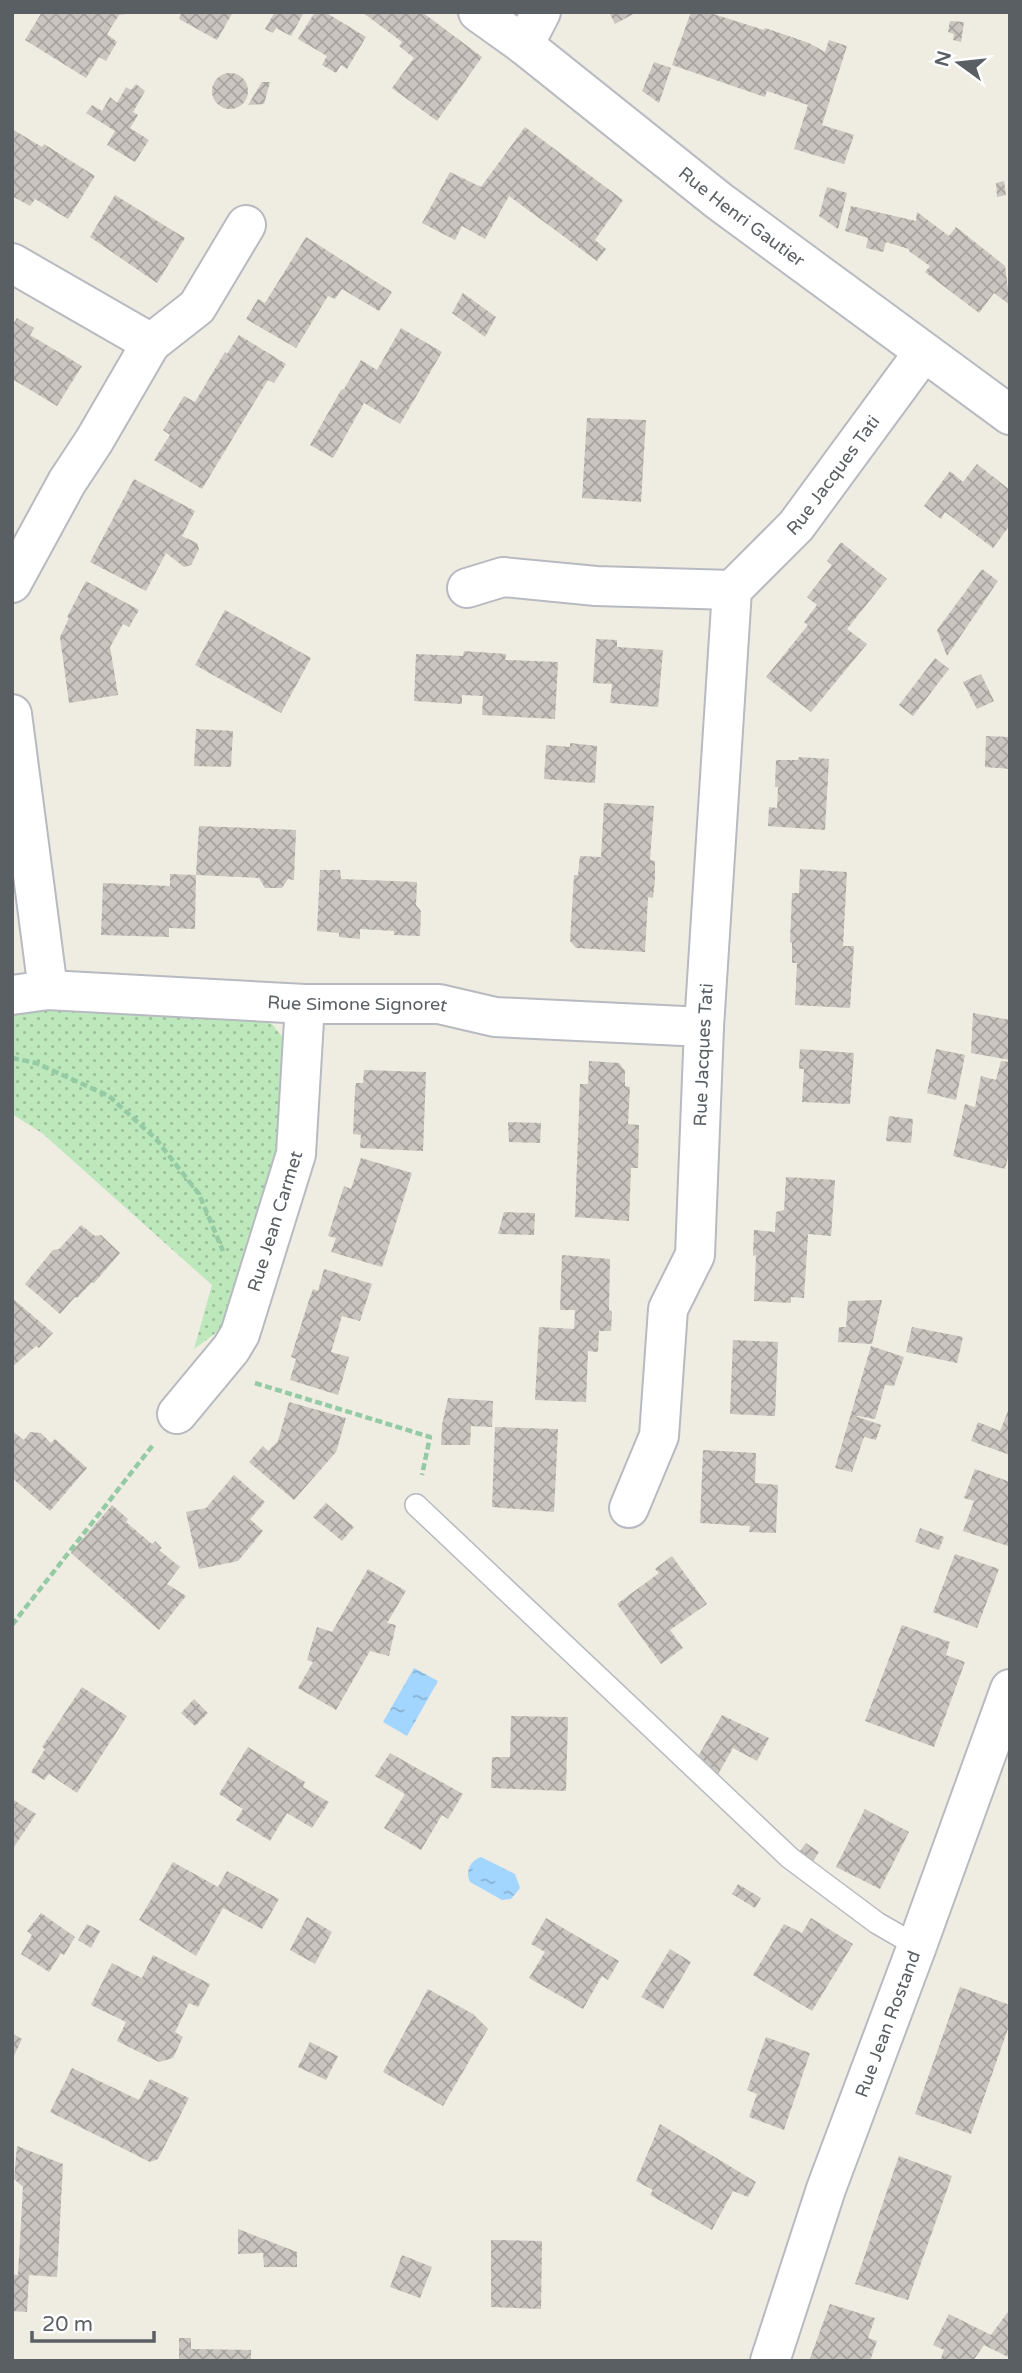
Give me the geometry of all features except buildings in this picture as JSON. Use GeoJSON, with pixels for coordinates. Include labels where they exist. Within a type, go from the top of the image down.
{"type":"FeatureCollection","features":[{"type":"Feature","properties":{"kind":"street","name":"Rue Henri Gautier"},"geometry":{"type":"LineString","coordinates":[[478,12],[524,45],[719,201],[1010,415]]}},
{"type":"Feature","properties":{"kind":"street"},"geometry":{"type":"LineString","coordinates":[[524,45],[541,12]]}},
{"type":"Feature","properties":{"kind":"street"},"geometry":{"type":"LineString","coordinates":[[12,583],[67,482],[151,343],[197,307],[246,225]]}},
{"type":"Feature","properties":{"kind":"street"},"geometry":{"type":"LineString","coordinates":[[12,263],[151,343]]}},
{"type":"Feature","properties":{"kind":"street","name":"Rue Jacques Tati"},"geometry":{"type":"LineString","coordinates":[[629,1508],[659,1436],[668,1309],[695,1255],[704,1027],[732,590],[796,526],[923,353]]}},
{"type":"Feature","properties":{"kind":"street"},"geometry":{"type":"LineString","coordinates":[[467,587],[503,577],[596,586],[732,590]]}},
{"type":"Feature","properties":{"kind":"street"},"geometry":{"type":"LineString","coordinates":[[12,714],[30,993]]}},
{"type":"Feature","properties":{"kind":"street","name":"Rue Simone Signoret"},"geometry":{"type":"LineString","coordinates":[[30,993],[304,1004],[439,1004],[495,1017],[704,1027]]}},
{"type":"Feature","properties":{"kind":"street","name":"Rue Jean Carmet"},"geometry":{"type":"LineString","coordinates":[[177,1414],[231,1349],[240,1334],[284,1193],[296,1154],[304,1004]]}},
{"type":"Feature","properties":{"kind":"street","name":"Rue Jean Rostand"},"geometry":{"type":"LineString","coordinates":[[770,2361],[826,2189],[918,1946],[1010,1689]]}},
{"type":"Feature","properties":{"kind":"lane"},"geometry":{"type":"LineString","coordinates":[[416,1505],[790,1858],[877,1923],[918,1946]]}},
{"type":"Feature","properties":{"kind":"path"},"geometry":{"type":"LineString","coordinates":[[12,1625],[177,1414]]}},
{"type":"Feature","properties":{"kind":"green space"},"geometry":{"type":"Polygon","coordinates":[[[35,1006],[252,1016],[272,1024],[285,1040],[278,1147],[225,1326],[194,1349],[212,1285],[42,1133],[12,1114],[12,1013],[35,1006]]]}},
{"type":"Feature","properties":{"kind":"water"},"geometry":{"type":"Polygon","coordinates":[[[414,1668],[438,1681],[407,1736],[383,1722],[414,1668]]]}},
{"type":"Feature","properties":{"kind":"water"},"geometry":{"type":"Polygon","coordinates":[[[481,1857],[515,1874],[520,1888],[511,1899],[502,1900],[470,1882],[470,1867],[481,1857]]]}}]}
